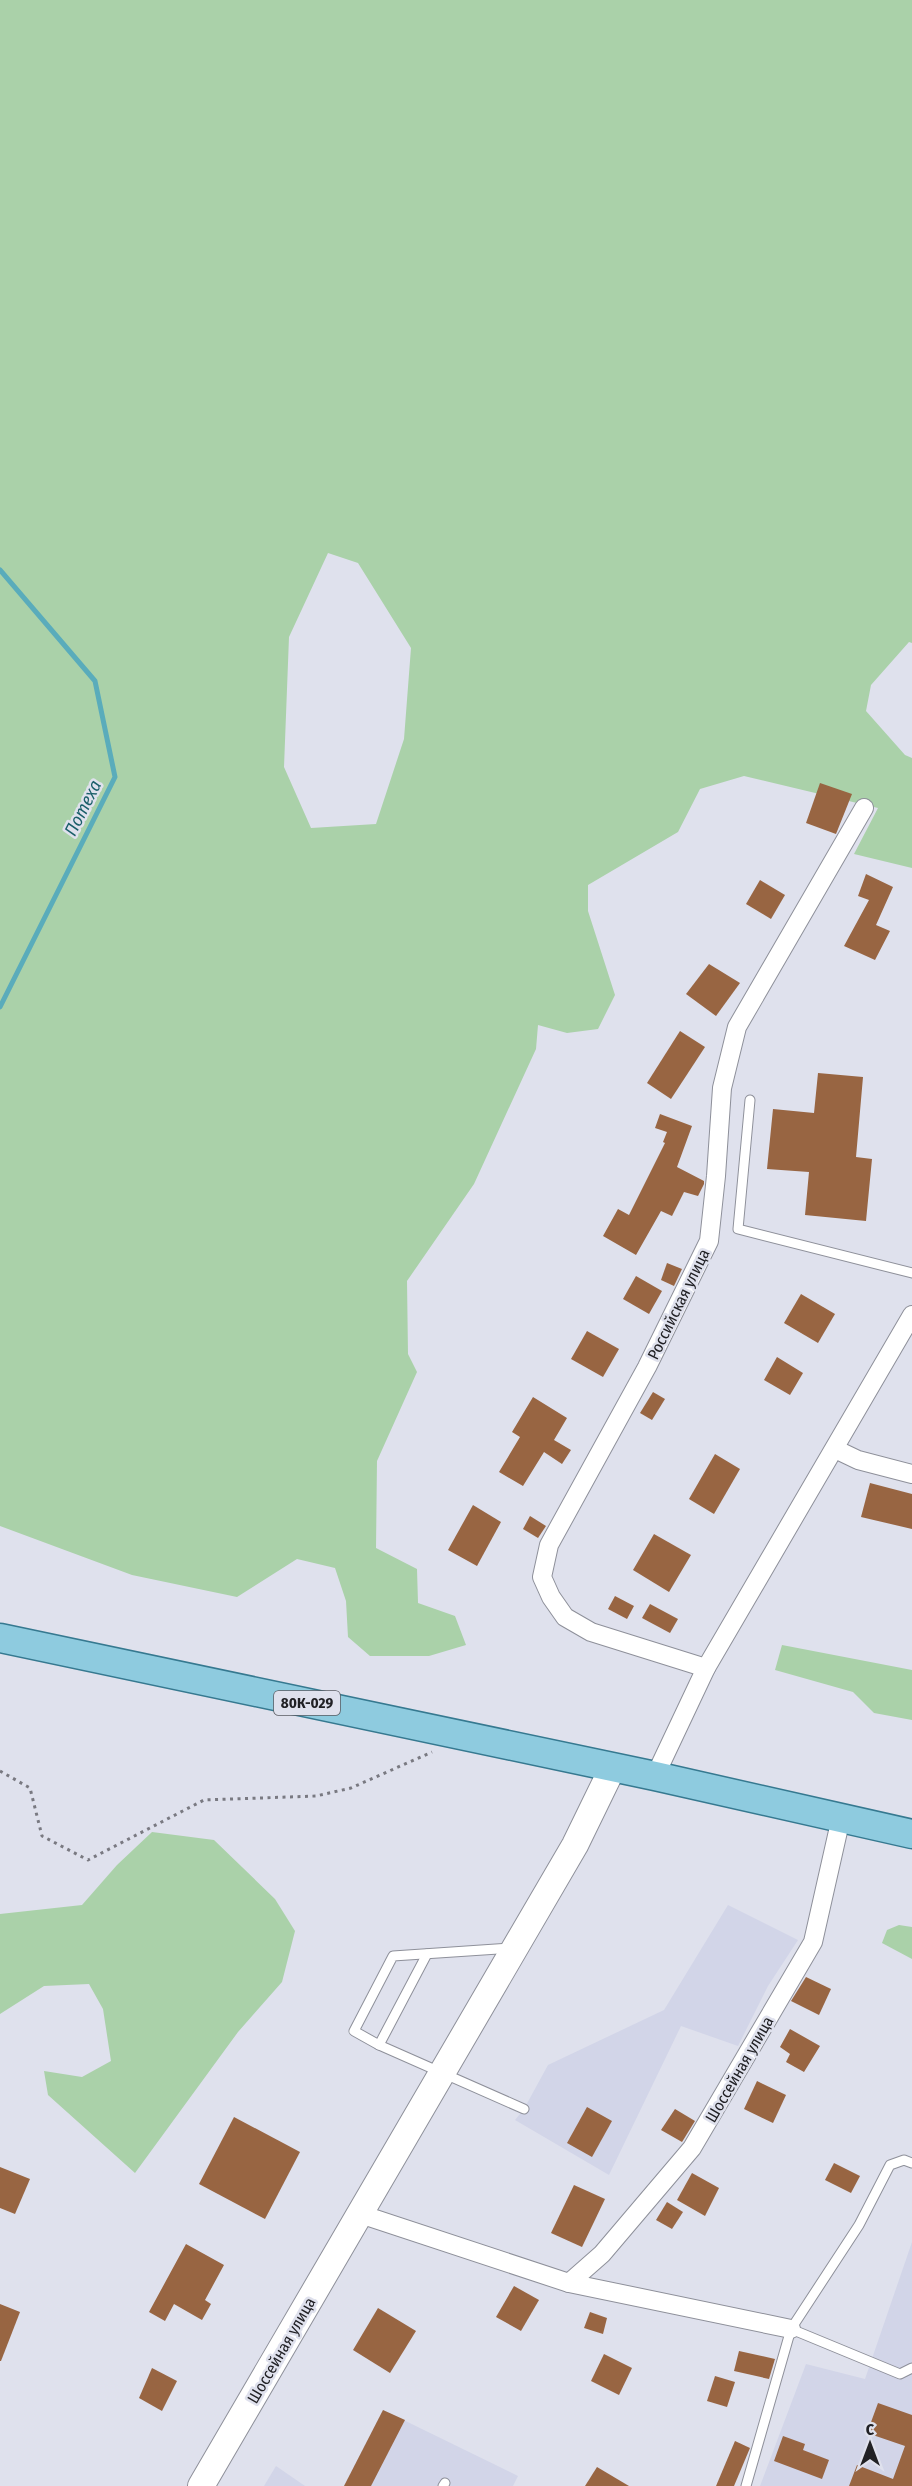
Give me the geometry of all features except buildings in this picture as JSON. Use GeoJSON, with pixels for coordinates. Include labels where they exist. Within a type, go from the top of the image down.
{"type":"FeatureCollection","features":[{"type":"Feature","properties":{"kind":"main road","name":"80К-029"},"geometry":{"type":"LineString","coordinates":[[0,1638],[655,1776],[912,1834]]}},
{"type":"Feature","properties":{"kind":"street","name":"Российская улица"},"geometry":{"type":"LineString","coordinates":[[706,1668],[591,1632],[565,1617],[551,1597],[542,1577],[549,1545],[647,1367],[709,1241],[722,1088],[737,1027],[864,808]]}},
{"type":"Feature","properties":{"kind":"street"},"geometry":{"type":"LineString","coordinates":[[655,1776],[706,1668],[912,1315]]}},
{"type":"Feature","properties":{"kind":"street"},"geometry":{"type":"LineString","coordinates":[[835,1449],[858,1460],[912,1474]]}},
{"type":"Feature","properties":{"kind":"street","name":"Шоссейная улица"},"geometry":{"type":"LineString","coordinates":[[201,2486],[574,1845],[613,1767]]}},
{"type":"Feature","properties":{"kind":"street","name":"Шоссейная улица"},"geometry":{"type":"LineString","coordinates":[[569,2283],[602,2254],[692,2148],[801,1963],[813,1942],[841,1818]]}},
{"type":"Feature","properties":{"kind":"street"},"geometry":{"type":"LineString","coordinates":[[360,2214],[569,2283],[791,2329]]}},
{"type":"Feature","properties":{"kind":"lane"},"geometry":{"type":"LineString","coordinates":[[750,1100],[738,1229],[912,1273]]}},
{"type":"Feature","properties":{"kind":"lane"},"geometry":{"type":"LineString","coordinates":[[514,1948],[393,1956],[354,2031],[379,2045],[524,2109]]}},
{"type":"Feature","properties":{"kind":"lane"},"geometry":{"type":"LineString","coordinates":[[379,2045],[427,1954]]}},
{"type":"Feature","properties":{"kind":"lane"},"geometry":{"type":"LineString","coordinates":[[746,2486],[791,2329],[859,2225],[890,2165],[904,2160],[912,2163]]}},
{"type":"Feature","properties":{"kind":"lane"},"geometry":{"type":"LineString","coordinates":[[791,2329],[900,2374],[912,2368]]}},
{"type":"Feature","properties":{"kind":"path"},"geometry":{"type":"LineString","coordinates":[[0,1771],[30,1788],[42,1836],[88,1860],[204,1800],[316,1796],[351,1788],[444,1747],[448,1732]]}},
{"type":"Feature","properties":{"kind":"shaded area"},"geometry":{"type":"Polygon","coordinates":[[[728,1905],[798,1940],[768,1986],[738,2046],[681,2026],[609,2175],[515,2120],[524,2109],[548,2065],[664,2010],[728,1905]]]}},
{"type":"Feature","properties":{"kind":"shaded area"},"geometry":{"type":"Polygon","coordinates":[[[912,2242],[912,2486],[760,2486],[806,2364],[865,2379],[912,2242]]]}},
{"type":"Feature","properties":{"kind":"shaded area"},"geometry":{"type":"Polygon","coordinates":[[[383,2410],[518,2476],[513,2486],[344,2486],[383,2410]]]}},
{"type":"Feature","properties":{"kind":"shaded area"},"geometry":{"type":"Polygon","coordinates":[[[276,2466],[305,2486],[264,2486],[276,2466]]]}},
{"type":"Feature","properties":{"kind":"green space"},"geometry":{"type":"Polygon","coordinates":[[[0,0],[912,0],[912,643],[909,642],[871,685],[866,711],[905,755],[912,758],[912,868],[854,854],[878,808],[744,776],[700,789],[678,832],[588,885],[588,911],[615,995],[598,1029],[567,1033],[538,1025],[536,1049],[474,1184],[407,1281],[408,1354],[417,1372],[377,1461],[376,1548],[417,1569],[418,1603],[455,1616],[466,1645],[429,1656],[370,1656],[348,1637],[346,1601],[335,1568],[297,1559],[237,1597],[132,1575],[0,1526],[0,0]],[[328,553],[289,637],[284,767],[311,828],[376,824],[404,739],[411,648],[358,563],[328,553]]]}},
{"type":"Feature","properties":{"kind":"green space"},"geometry":{"type":"Polygon","coordinates":[[[782,1645],[912,1670],[912,1720],[874,1713],[853,1692],[775,1670],[782,1645]]]}},
{"type":"Feature","properties":{"kind":"green space"},"geometry":{"type":"Polygon","coordinates":[[[152,1832],[214,1840],[275,1899],[295,1931],[282,1982],[238,2032],[135,2173],[48,2095],[44,2071],[82,2077],[111,2061],[103,2009],[89,1984],[44,1986],[0,2014],[0,1914],[82,1905],[117,1865],[152,1832]]]}},
{"type":"Feature","properties":{"kind":"green space"},"geometry":{"type":"Polygon","coordinates":[[[899,1925],[912,1927],[912,1959],[882,1943],[887,1930],[899,1925]]]}},
{"type":"Feature","properties":{"kind":"waterway","name":"Потеха"},"geometry":{"type":"LineString","coordinates":[[0,570],[95,681],[115,777],[0,1007]]}}]}
